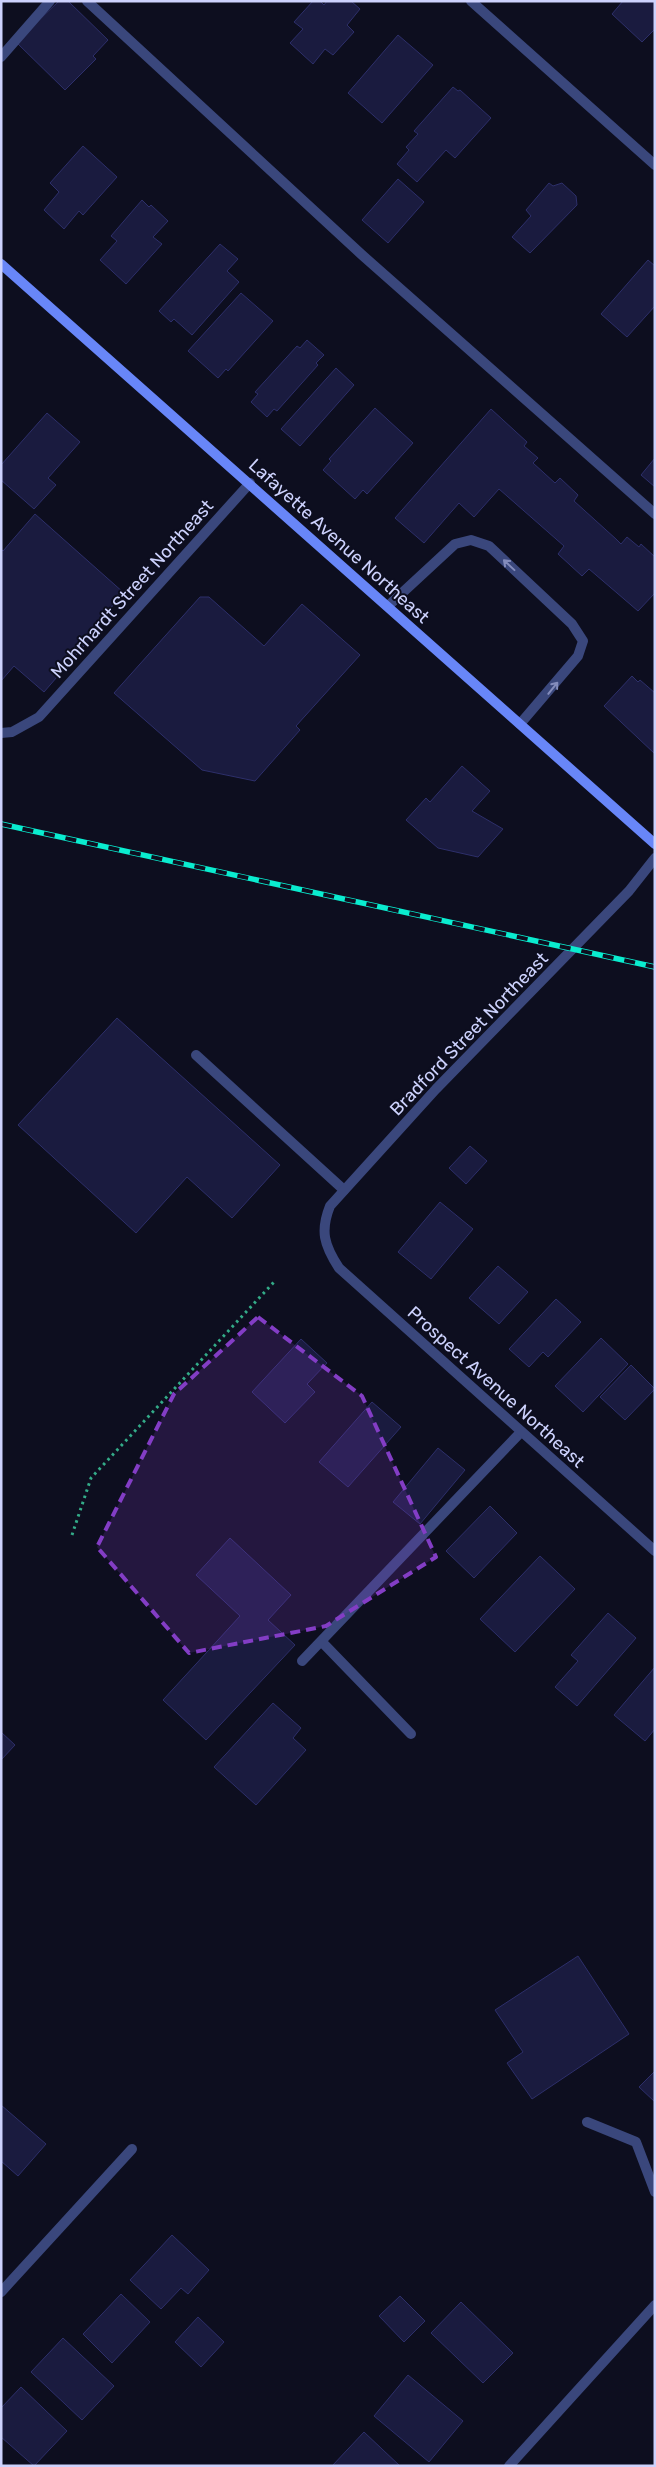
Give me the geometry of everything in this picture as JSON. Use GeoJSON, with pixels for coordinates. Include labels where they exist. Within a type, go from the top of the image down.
{"type":"FeatureCollection","features":[{"type":"Feature","properties":{"kind":"street"},"geometry":{"type":"LineString","coordinates":[[1,57],[50,1]]}},
{"type":"Feature","properties":{"kind":"street"},"geometry":{"type":"LineString","coordinates":[[87,1],[361,254],[655,514]]}},
{"type":"Feature","properties":{"kind":"street"},"geometry":{"type":"LineString","coordinates":[[471,1],[655,165]]}},
{"type":"Feature","properties":{"kind":"street","name":"Lafayette Avenue Northeast"},"geometry":{"type":"LineString","coordinates":[[1,264],[655,844]]}},
{"type":"Feature","properties":{"kind":"street","name":"Mohrhardt Street Northeast"},"geometry":{"type":"LineString","coordinates":[[1,733],[12,732],[39,717],[250,483]]}},
{"type":"Feature","properties":{"kind":"street"},"geometry":{"type":"LineString","coordinates":[[388,606],[455,544],[471,540],[489,546],[572,624],[583,642],[578,656],[520,724]]}},
{"type":"Feature","properties":{"kind":"street","name":"Bradford Street Northeast"},"geometry":{"type":"LineString","coordinates":[[325,1240],[324,1222],[330,1206],[436,1089],[629,891],[655,858]]}},
{"type":"Feature","properties":{"kind":"street"},"geometry":{"type":"LineString","coordinates":[[196,1055],[344,1190]]}},
{"type":"Feature","properties":{"kind":"street","name":"Prospect Avenue Northeast"},"geometry":{"type":"LineString","coordinates":[[325,1240],[330,1254],[339,1268],[655,1551]]}},
{"type":"Feature","properties":{"kind":"street"},"geometry":{"type":"LineString","coordinates":[[302,1661],[521,1432]]}},
{"type":"Feature","properties":{"kind":"street"},"geometry":{"type":"LineString","coordinates":[[321,1641],[411,1734]]}},
{"type":"Feature","properties":{"kind":"street"},"geometry":{"type":"LineString","coordinates":[[587,2122],[636,2142],[655,2192]]}},
{"type":"Feature","properties":{"kind":"street"},"geometry":{"type":"LineString","coordinates":[[1,2292],[132,2149]]}},
{"type":"Feature","properties":{"kind":"street"},"geometry":{"type":"LineString","coordinates":[[509,2466],[655,2305]]}},
{"type":"Feature","properties":{"kind":"path"},"geometry":{"type":"LineString","coordinates":[[72,1535],[91,1478],[275,1281]]}},
{"type":"Feature","properties":{"kind":"highlighted area"},"geometry":{"type":"Polygon","coordinates":[[[258,1317],[362,1396],[436,1557],[326,1626],[189,1653],[97,1547],[174,1394],[258,1317]]]}},
{"type":"Feature","properties":{"kind":"building"},"geometry":{"type":"Polygon","coordinates":[[[59,1],[68,1],[108,40],[93,56],[96,59],[65,90],[16,42],[59,1]]]}},
{"type":"Feature","properties":{"kind":"building"},"geometry":{"type":"Polygon","coordinates":[[[313,1],[320,1],[324,5],[327,1],[351,1],[360,9],[347,25],[354,32],[333,55],[325,49],[313,64],[290,43],[303,29],[294,22],[313,1]]]}},
{"type":"Feature","properties":{"kind":"building"},"geometry":{"type":"Polygon","coordinates":[[[623,1],[655,1],[655,29],[642,42],[612,14],[623,1]]]}},
{"type":"Feature","properties":{"kind":"building"},"geometry":{"type":"Polygon","coordinates":[[[398,35],[433,65],[382,123],[348,93],[398,35]]]}},
{"type":"Feature","properties":{"kind":"building"},"geometry":{"type":"Polygon","coordinates":[[[453,87],[458,91],[460,90],[491,118],[455,158],[446,150],[417,182],[397,164],[409,150],[406,147],[418,134],[414,131],[453,87]]]}},
{"type":"Feature","properties":{"kind":"building"},"geometry":{"type":"Polygon","coordinates":[[[83,146],[117,177],[83,215],[79,211],[64,229],[44,210],[59,192],[50,183],[83,146]]]}},
{"type":"Feature","properties":{"kind":"building"},"geometry":{"type":"Polygon","coordinates":[[[398,179],[424,202],[388,243],[362,220],[398,179]]]}},
{"type":"Feature","properties":{"kind":"building"},"geometry":{"type":"Polygon","coordinates":[[[549,183],[553,186],[562,183],[576,196],[577,205],[530,253],[512,237],[531,216],[526,210],[549,183]]]}},
{"type":"Feature","properties":{"kind":"building"},"geometry":{"type":"Polygon","coordinates":[[[142,200],[149,207],[151,205],[168,221],[153,237],[162,244],[126,284],[100,260],[117,241],[111,236],[142,200]]]}},
{"type":"Feature","properties":{"kind":"building"},"geometry":{"type":"Polygon","coordinates":[[[220,244],[238,259],[227,271],[239,282],[192,335],[174,319],[171,322],[159,311],[220,244]]]}},
{"type":"Feature","properties":{"kind":"building"},"geometry":{"type":"Polygon","coordinates":[[[648,260],[655,266],[655,306],[627,337],[601,314],[648,260]]]}},
{"type":"Feature","properties":{"kind":"building"},"geometry":{"type":"Polygon","coordinates":[[[241,293],[273,321],[228,371],[226,369],[218,378],[188,351],[241,293]]]}},
{"type":"Feature","properties":{"kind":"building"},"geometry":{"type":"Polygon","coordinates":[[[307,340],[324,355],[316,363],[318,365],[277,411],[274,409],[267,417],[251,402],[258,394],[255,392],[297,346],[300,348],[307,340]]]}},
{"type":"Feature","properties":{"kind":"building"},"geometry":{"type":"Polygon","coordinates":[[[336,368],[354,385],[300,446],[281,429],[336,368]]]}},
{"type":"Feature","properties":{"kind":"building"},"geometry":{"type":"Polygon","coordinates":[[[375,408],[413,443],[367,494],[363,490],[355,499],[323,470],[331,461],[329,459],[375,408]]]}},
{"type":"Feature","properties":{"kind":"building"},"geometry":{"type":"Polygon","coordinates":[[[491,409],[527,442],[524,446],[538,458],[533,463],[555,483],[560,478],[578,495],[574,501],[621,544],[627,537],[639,547],[641,544],[655,557],[655,593],[638,611],[589,569],[582,576],[558,554],[564,546],[499,489],[474,517],[459,503],[424,543],[395,518],[491,409]]]}},
{"type":"Feature","properties":{"kind":"building"},"geometry":{"type":"Polygon","coordinates":[[[47,413],[80,442],[48,478],[56,485],[34,509],[1,480],[1,465],[47,413]]]}},
{"type":"Feature","properties":{"kind":"building"},"geometry":{"type":"Polygon","coordinates":[[[655,458],[655,487],[641,475],[655,458]]]}},
{"type":"Feature","properties":{"kind":"building"},"geometry":{"type":"Polygon","coordinates":[[[35,514],[124,593],[92,629],[96,632],[44,692],[14,666],[1,681],[1,549],[3,551],[35,514]]]}},
{"type":"Feature","properties":{"kind":"building"},"geometry":{"type":"Polygon","coordinates":[[[200,597],[209,597],[264,646],[302,604],[360,655],[296,726],[300,730],[255,781],[202,770],[114,693],[200,597]]]}},
{"type":"Feature","properties":{"kind":"building"},"geometry":{"type":"Polygon","coordinates":[[[632,676],[638,682],[640,680],[655,693],[655,754],[604,706],[632,676]]]}},
{"type":"Feature","properties":{"kind":"building"},"geometry":{"type":"Polygon","coordinates":[[[462,766],[490,791],[472,811],[503,829],[478,857],[438,848],[406,820],[426,798],[430,802],[462,766]]]}},
{"type":"Feature","properties":{"kind":"building"},"geometry":{"type":"Polygon","coordinates":[[[117,1018],[280,1165],[232,1218],[187,1177],[136,1233],[18,1125],[117,1018]]]}},
{"type":"Feature","properties":{"kind":"building"},"geometry":{"type":"Polygon","coordinates":[[[470,1146],[487,1161],[466,1184],[449,1168],[470,1146]]]}},
{"type":"Feature","properties":{"kind":"building"},"geometry":{"type":"Polygon","coordinates":[[[440,1202],[473,1229],[431,1279],[398,1252],[440,1202]]]}},
{"type":"Feature","properties":{"kind":"building"},"geometry":{"type":"Polygon","coordinates":[[[498,1266],[528,1292],[499,1324],[469,1298],[498,1266]]]}},
{"type":"Feature","properties":{"kind":"building"},"geometry":{"type":"Polygon","coordinates":[[[556,1299],[581,1322],[548,1357],[543,1352],[529,1367],[509,1349],[556,1299]]]}},
{"type":"Feature","properties":{"kind":"building"},"geometry":{"type":"Polygon","coordinates":[[[601,1338],[628,1364],[583,1412],[555,1386],[601,1338]]]}},
{"type":"Feature","properties":{"kind":"building"},"geometry":{"type":"Polygon","coordinates":[[[301,1339],[327,1363],[307,1384],[315,1392],[285,1423],[252,1392],[301,1339]]]}},
{"type":"Feature","properties":{"kind":"building"},"geometry":{"type":"Polygon","coordinates":[[[631,1365],[655,1389],[625,1420],[600,1397],[631,1365]]]}},
{"type":"Feature","properties":{"kind":"building"},"geometry":{"type":"Polygon","coordinates":[[[372,1402],[401,1427],[348,1487],[319,1462],[372,1402]]]}},
{"type":"Feature","properties":{"kind":"building"},"geometry":{"type":"Polygon","coordinates":[[[438,1448],[465,1470],[420,1524],[393,1502],[438,1448]]]}},
{"type":"Feature","properties":{"kind":"building"},"geometry":{"type":"Polygon","coordinates":[[[490,1506],[517,1533],[474,1578],[446,1551],[490,1506]]]}},
{"type":"Feature","properties":{"kind":"building"},"geometry":{"type":"Polygon","coordinates":[[[230,1538],[291,1595],[268,1620],[295,1645],[206,1740],[163,1700],[240,1616],[196,1575],[230,1538]]]}},
{"type":"Feature","properties":{"kind":"building"},"geometry":{"type":"Polygon","coordinates":[[[540,1556],[575,1589],[515,1652],[480,1619],[540,1556]]]}},
{"type":"Feature","properties":{"kind":"building"},"geometry":{"type":"Polygon","coordinates":[[[608,1613],[636,1638],[577,1706],[555,1687],[578,1661],[571,1655],[608,1613]]]}},
{"type":"Feature","properties":{"kind":"building"},"geometry":{"type":"Polygon","coordinates":[[[655,1667],[655,1729],[645,1741],[614,1715],[655,1667]]]}},
{"type":"Feature","properties":{"kind":"building"},"geometry":{"type":"Polygon","coordinates":[[[273,1703],[301,1728],[293,1738],[306,1750],[256,1805],[214,1767],[273,1703]]]}},
{"type":"Feature","properties":{"kind":"building"},"geometry":{"type":"Polygon","coordinates":[[[1,1732],[15,1745],[1,1760],[1,1732]]]}},
{"type":"Feature","properties":{"kind":"building"},"geometry":{"type":"Polygon","coordinates":[[[578,1956],[629,2034],[532,2099],[507,2063],[523,2052],[495,2010],[578,1956]]]}},
{"type":"Feature","properties":{"kind":"building"},"geometry":{"type":"Polygon","coordinates":[[[655,2071],[655,2102],[639,2087],[655,2071]]]}},
{"type":"Feature","properties":{"kind":"building"},"geometry":{"type":"Polygon","coordinates":[[[1,2105],[46,2144],[18,2176],[1,2161],[1,2105]]]}},
{"type":"Feature","properties":{"kind":"building"},"geometry":{"type":"Polygon","coordinates":[[[172,2235],[209,2270],[188,2294],[181,2288],[161,2309],[130,2280],[172,2235]]]}},
{"type":"Feature","properties":{"kind":"building"},"geometry":{"type":"Polygon","coordinates":[[[121,2294],[150,2322],[112,2363],[83,2334],[121,2294]]]}},
{"type":"Feature","properties":{"kind":"building"},"geometry":{"type":"Polygon","coordinates":[[[400,2296],[425,2321],[404,2342],[379,2316],[400,2296]]]}},
{"type":"Feature","properties":{"kind":"building"},"geometry":{"type":"Polygon","coordinates":[[[461,2302],[513,2353],[483,2383],[431,2333],[461,2302]]]}},
{"type":"Feature","properties":{"kind":"building"},"geometry":{"type":"Polygon","coordinates":[[[198,2317],[224,2342],[201,2367],[175,2342],[198,2317]]]}},
{"type":"Feature","properties":{"kind":"building"},"geometry":{"type":"Polygon","coordinates":[[[63,2338],[114,2386],[82,2420],[31,2372],[63,2338]]]}},
{"type":"Feature","properties":{"kind":"building"},"geometry":{"type":"Polygon","coordinates":[[[408,2375],[463,2421],[429,2462],[374,2416],[408,2375]]]}},
{"type":"Feature","properties":{"kind":"building"},"geometry":{"type":"Polygon","coordinates":[[[21,2387],[67,2431],[34,2466],[1,2437],[1,2408],[21,2387]]]}},
{"type":"Feature","properties":{"kind":"building"},"geometry":{"type":"Polygon","coordinates":[[[364,2432],[400,2466],[332,2466],[364,2432]]]}},
{"type":"Feature","properties":{"kind":"railway"},"geometry":{"type":"LineString","coordinates":[[1,824],[655,967]]}}]}
